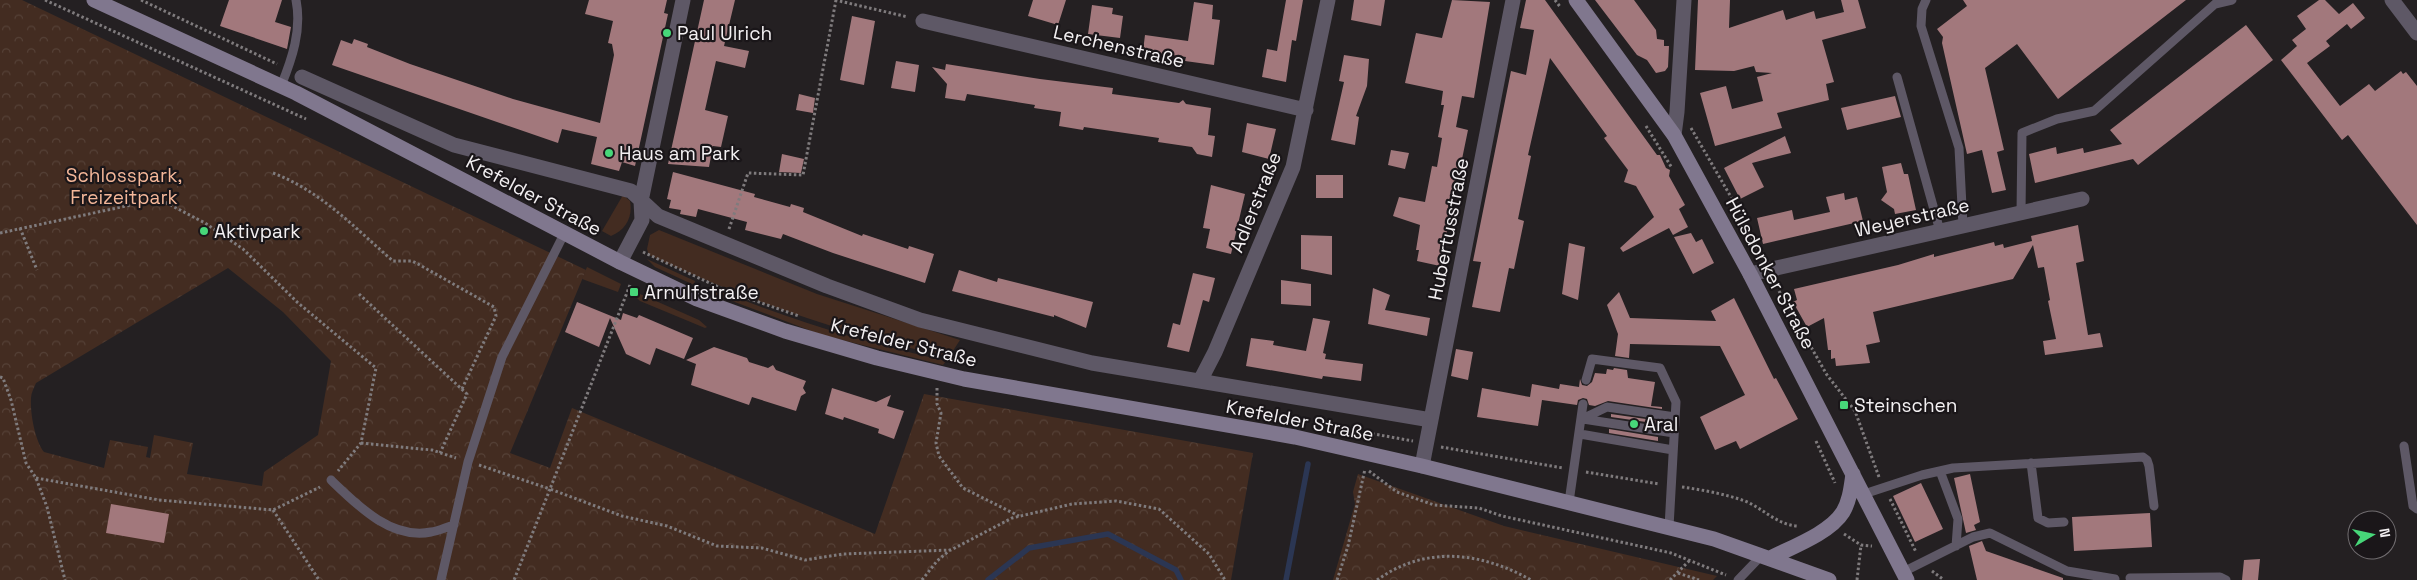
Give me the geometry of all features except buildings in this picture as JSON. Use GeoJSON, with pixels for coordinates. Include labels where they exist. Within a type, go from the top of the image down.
{"type":"FeatureCollection","features":[{"type":"Feature","properties":{"kind":"main road","name":"Krefelder Straße"},"geometry":{"type":"LineString","coordinates":[[94,0],[281,86],[620,262],[697,298],[785,331],[877,358],[964,379],[1294,437],[1422,466],[1722,541],[1829,580]]}},
{"type":"Feature","properties":{"kind":"main road","name":"Hülsdonker Straße"},"geometry":{"type":"LineString","coordinates":[[1576,0],[1674,135],[1750,274],[1905,576]]}},
{"type":"Feature","properties":{"kind":"main road"},"geometry":{"type":"LineString","coordinates":[[1766,556],[1818,534],[1842,513],[1850,496],[1854,474]]}},
{"type":"Feature","properties":{"kind":"street"},"geometry":{"type":"LineString","coordinates":[[620,262],[642,220],[641,201],[683,0]]}},
{"type":"Feature","properties":{"kind":"street","name":"Adlerstraße"},"geometry":{"type":"LineString","coordinates":[[1200,381],[1215,352],[1293,167],[1328,0]]}},
{"type":"Feature","properties":{"kind":"street","name":"Hubertusstraße"},"geometry":{"type":"LineString","coordinates":[[1422,466],[1513,0]]}},
{"type":"Feature","properties":{"kind":"street"},"geometry":{"type":"LineString","coordinates":[[1674,135],[1684,0]]}},
{"type":"Feature","properties":{"kind":"street"},"geometry":{"type":"LineString","coordinates":[[2392,0],[2417,33]]}},
{"type":"Feature","properties":{"kind":"street","name":"Lerchenstraße"},"geometry":{"type":"LineString","coordinates":[[922,21],[1306,110]]}},
{"type":"Feature","properties":{"kind":"street","name":"Krefelder Straße"},"geometry":{"type":"LineString","coordinates":[[302,77],[454,145],[631,191],[658,216],[826,286],[920,320],[1092,363],[1430,420]]}},
{"type":"Feature","properties":{"kind":"street","name":"Weyerstraße"},"geometry":{"type":"LineString","coordinates":[[1750,274],[2082,199]]}},
{"type":"Feature","properties":{"kind":"lane"},"geometry":{"type":"LineString","coordinates":[[281,86],[295,46],[298,24],[296,0]]}},
{"type":"Feature","properties":{"kind":"lane"},"geometry":{"type":"LineString","coordinates":[[1926,0],[1922,9],[1921,26],[1959,148],[1963,226]]}},
{"type":"Feature","properties":{"kind":"lane"},"geometry":{"type":"LineString","coordinates":[[2021,213],[2022,133],[2057,118],[2094,111],[2214,4],[2232,0]]}},
{"type":"Feature","properties":{"kind":"lane"},"geometry":{"type":"LineString","coordinates":[[1897,77],[1940,231]]}},
{"type":"Feature","properties":{"kind":"lane"},"geometry":{"type":"LineString","coordinates":[[441,580],[468,462],[502,356],[564,234]]}},
{"type":"Feature","properties":{"kind":"lane"},"geometry":{"type":"LineString","coordinates":[[1586,380],[1592,359],[1660,368],[1676,402],[1669,527]]}},
{"type":"Feature","properties":{"kind":"lane"},"geometry":{"type":"LineString","coordinates":[[1569,502],[1583,404]]}},
{"type":"Feature","properties":{"kind":"lane"},"geometry":{"type":"LineString","coordinates":[[1582,419],[1607,407],[1675,416]]}},
{"type":"Feature","properties":{"kind":"lane"},"geometry":{"type":"LineString","coordinates":[[1582,419],[1674,433]]}},
{"type":"Feature","properties":{"kind":"lane"},"geometry":{"type":"LineString","coordinates":[[1580,434],[1673,450]]}},
{"type":"Feature","properties":{"kind":"lane"},"geometry":{"type":"LineString","coordinates":[[2404,446],[2413,506],[2417,509]]}},
{"type":"Feature","properties":{"kind":"lane"},"geometry":{"type":"LineString","coordinates":[[1864,494],[1953,468],[2145,458],[2149,466],[2154,506]]}},
{"type":"Feature","properties":{"kind":"lane"},"geometry":{"type":"LineString","coordinates":[[2031,463],[2038,518],[2048,523],[2064,522]]}},
{"type":"Feature","properties":{"kind":"lane"},"geometry":{"type":"LineString","coordinates":[[1940,471],[1958,519],[1956,546]]}},
{"type":"Feature","properties":{"kind":"lane"},"geometry":{"type":"LineString","coordinates":[[331,480],[355,502],[390,526],[409,532],[431,532],[454,525]]}},
{"type":"Feature","properties":{"kind":"lane"},"geometry":{"type":"LineString","coordinates":[[1905,576],[1956,546],[1984,534],[1994,534],[2056,567],[2087,576],[2115,579]]}},
{"type":"Feature","properties":{"kind":"lane"},"geometry":{"type":"LineString","coordinates":[[1738,580],[1766,556]]}},
{"type":"Feature","properties":{"kind":"lane"},"geometry":{"type":"LineString","coordinates":[[2130,578],[2220,577],[2226,580]]}},
{"type":"Feature","properties":{"kind":"path"},"geometry":{"type":"LineString","coordinates":[[45,0],[311,121]]}},
{"type":"Feature","properties":{"kind":"path"},"geometry":{"type":"LineString","coordinates":[[724,244],[748,173],[802,175],[835,0],[922,21]]}},
{"type":"Feature","properties":{"kind":"path"},"geometry":{"type":"LineString","coordinates":[[1555,0],[1566,15]]}},
{"type":"Feature","properties":{"kind":"path"},"geometry":{"type":"LineString","coordinates":[[1644,123],[1673,170]]}},
{"type":"Feature","properties":{"kind":"path"},"geometry":{"type":"LineString","coordinates":[[274,174],[292,180],[329,205],[393,262],[412,261],[494,307],[496,316],[462,389]]}},
{"type":"Feature","properties":{"kind":"path"},"geometry":{"type":"LineString","coordinates":[[0,233],[159,199],[205,223],[243,249],[297,302],[376,368],[361,443],[331,480],[273,510],[159,500],[36,478]]}},
{"type":"Feature","properties":{"kind":"path"},"geometry":{"type":"LineString","coordinates":[[20,228],[36,270]]}},
{"type":"Feature","properties":{"kind":"path"},"geometry":{"type":"LineString","coordinates":[[514,580],[631,283],[623,279]]}},
{"type":"Feature","properties":{"kind":"path"},"geometry":{"type":"LineString","coordinates":[[359,294],[467,394],[440,453]]}},
{"type":"Feature","properties":{"kind":"path"},"geometry":{"type":"LineString","coordinates":[[0,376],[3,378],[11,400],[26,463],[36,478],[47,508],[65,580]]}},
{"type":"Feature","properties":{"kind":"path"},"geometry":{"type":"LineString","coordinates":[[947,389],[938,388],[937,404],[941,413],[936,443],[939,456],[963,488],[1019,516]]}},
{"type":"Feature","properties":{"kind":"path"},"geometry":{"type":"LineString","coordinates":[[1812,433],[1835,484],[1835,490]]}},
{"type":"Feature","properties":{"kind":"path"},"geometry":{"type":"LineString","coordinates":[[361,443],[440,453],[550,489],[622,516],[666,526],[717,546],[762,548],[805,560],[853,554],[951,550]]}},
{"type":"Feature","properties":{"kind":"path"},"geometry":{"type":"LineString","coordinates":[[1356,466],[1366,469],[1397,492],[1434,505],[1479,508],[1502,516],[1671,553],[1709,569]]}},
{"type":"Feature","properties":{"kind":"path"},"geometry":{"type":"LineString","coordinates":[[1337,580],[1348,546],[1366,469]]}},
{"type":"Feature","properties":{"kind":"path"},"geometry":{"type":"LineString","coordinates":[[922,580],[937,561],[951,550],[984,531],[1019,516],[1072,504],[1116,500],[1159,509],[1209,554],[1225,580]]}},
{"type":"Feature","properties":{"kind":"path"},"geometry":{"type":"LineString","coordinates":[[273,510],[319,580]]}},
{"type":"Feature","properties":{"kind":"path"},"geometry":{"type":"LineString","coordinates":[[1856,580],[1860,545]]}},
{"type":"Feature","properties":{"kind":"path"},"geometry":{"type":"LineString","coordinates":[[1377,580],[1408,564],[1447,555],[1474,557],[1514,570],[1531,580]]}},
{"type":"Feature","properties":{"kind":"path"},"geometry":{"type":"LineString","coordinates":[[1670,580],[1690,560]]}},
{"type":"Feature","properties":{"kind":"path"},"geometry":{"type":"LineString","coordinates":[[1678,573],[1699,580]]}},
{"type":"Feature","properties":{"kind":"green space","name":"Schlosspark, Freizeitpark"},"geometry":{"type":"Polygon","coordinates":[[[0,0],[22,0],[586,270],[510,453],[550,468],[572,408],[875,534],[924,394],[1253,453],[1231,580],[0,580],[0,0]],[[228,268],[36,383],[31,396],[31,411],[41,447],[44,452],[104,468],[110,440],[148,447],[146,457],[150,458],[154,435],[193,443],[187,474],[262,486],[264,472],[318,435],[331,361],[283,312],[228,268]]]}},
{"type":"Feature","properties":{"kind":"green space"},"geometry":{"type":"Polygon","coordinates":[[[623,195],[630,201],[629,218],[621,230],[611,236],[602,231],[623,195]]]}},
{"type":"Feature","properties":{"kind":"green space"},"geometry":{"type":"Polygon","coordinates":[[[659,230],[817,294],[960,340],[949,357],[871,338],[759,301],[649,255],[647,249],[650,235],[659,230]]]}},
{"type":"Feature","properties":{"kind":"green space"},"geometry":{"type":"Polygon","coordinates":[[[647,259],[695,281],[694,285],[655,267],[647,259]]]}},
{"type":"Feature","properties":{"kind":"green space"},"geometry":{"type":"Polygon","coordinates":[[[587,267],[621,284],[618,292],[582,279],[587,267]]]}},
{"type":"Feature","properties":{"kind":"green space"},"geometry":{"type":"Polygon","coordinates":[[[710,287],[768,310],[826,329],[946,361],[943,365],[822,335],[708,292],[710,287]]]}},
{"type":"Feature","properties":{"kind":"green space"},"geometry":{"type":"Polygon","coordinates":[[[640,294],[699,320],[707,327],[705,328],[640,301],[637,298],[640,294]]]}},
{"type":"Feature","properties":{"kind":"green space"},"geometry":{"type":"Polygon","coordinates":[[[1358,474],[1504,526],[1717,576],[1713,580],[1333,580],[1355,504],[1353,492],[1358,474]]]}},
{"type":"Feature","properties":{"kind":"waterway"},"geometry":{"type":"LineString","coordinates":[[1286,580],[1308,464]]}},
{"type":"Feature","properties":{"kind":"waterway"},"geometry":{"type":"LineString","coordinates":[[988,580],[1029,548],[1108,534],[1176,570],[1181,580]]}},
{"type":"Feature","properties":{"kind":"place","name":"Paul Ulrich"},"geometry":{"type":"Point","coordinates":[667,33]}},
{"type":"Feature","properties":{"kind":"place","name":"Haus am Park"},"geometry":{"type":"Point","coordinates":[609,153]}},
{"type":"Feature","properties":{"kind":"place","name":"Aktivpark"},"geometry":{"type":"Point","coordinates":[204,231]}},
{"type":"Feature","properties":{"kind":"place","name":"Arnulfstraße"},"geometry":{"type":"Point","coordinates":[634,292]}},
{"type":"Feature","properties":{"kind":"place","name":"Steinschen"},"geometry":{"type":"Point","coordinates":[1844,405]}},
{"type":"Feature","properties":{"kind":"place","name":"Aral"},"geometry":{"type":"Point","coordinates":[1634,424]}}]}
